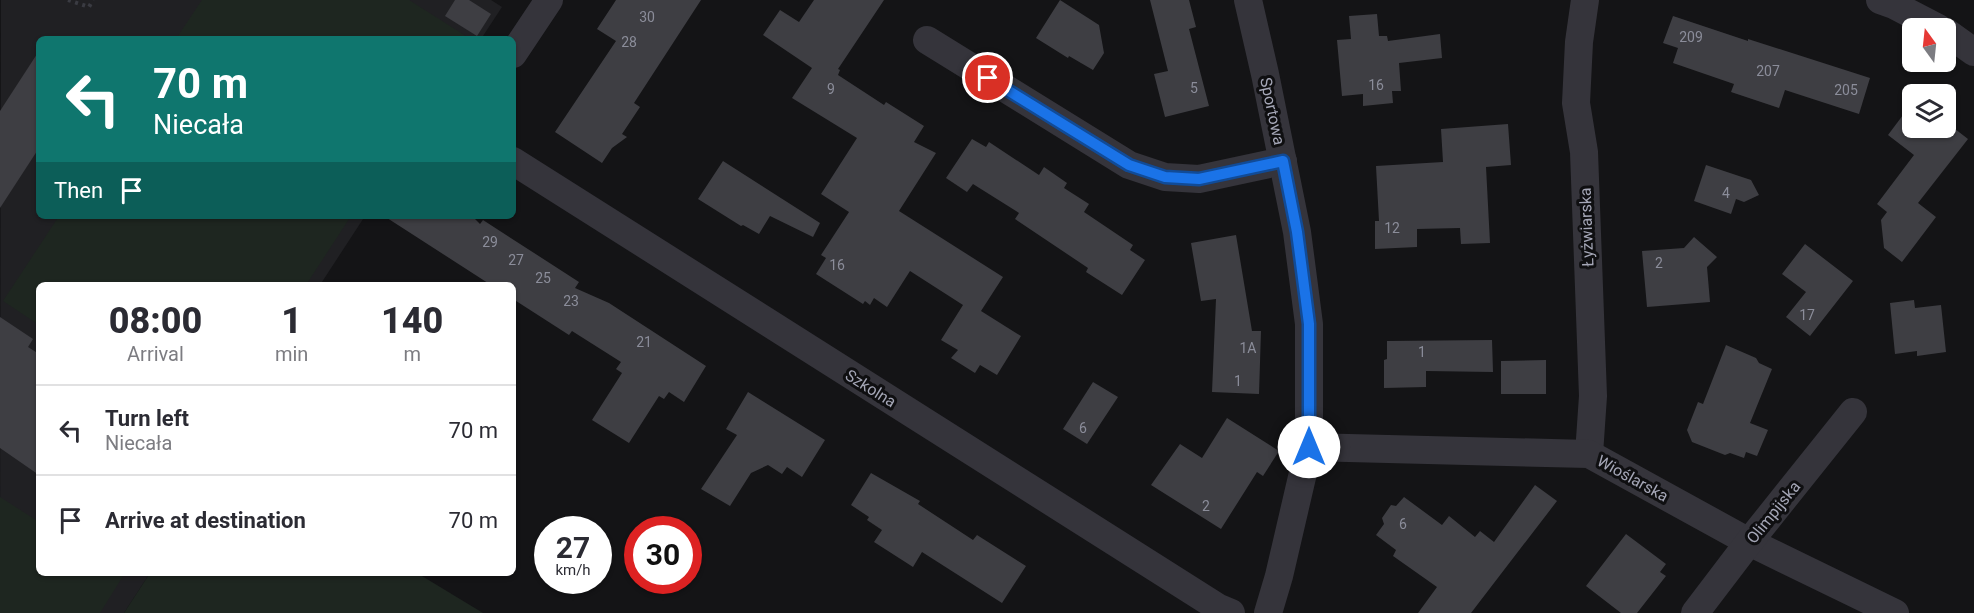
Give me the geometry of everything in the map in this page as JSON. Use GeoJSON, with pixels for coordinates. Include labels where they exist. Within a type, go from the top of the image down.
{"type":"FeatureCollection","features":[{"type":"Feature","properties":{"kind":"street"},"geometry":{"type":"LineString","coordinates":[[516,50],[549,0]]}},
{"type":"Feature","properties":{"kind":"street","name":"Sportowa"},"geometry":{"type":"LineString","coordinates":[[1248,0],[1297,232],[1309,324],[1309,447],[1280,576],[1268,613]]}},
{"type":"Feature","properties":{"kind":"street","name":"Łyżwiarska"},"geometry":{"type":"LineString","coordinates":[[1585,0],[1579,42],[1576,103],[1584,152],[1585,176],[1593,396],[1589,454]]}},
{"type":"Feature","properties":{"kind":"street"},"geometry":{"type":"LineString","coordinates":[[1880,0],[1919,18]]}},
{"type":"Feature","properties":{"kind":"street"},"geometry":{"type":"LineString","coordinates":[[1956,39],[1974,52]]}},
{"type":"Feature","properties":{"kind":"street"},"geometry":{"type":"LineString","coordinates":[[927,40],[1129,165],[1165,177],[1199,179],[1283,161]]}},
{"type":"Feature","properties":{"kind":"street","name":"Szkolna"},"geometry":{"type":"LineString","coordinates":[[516,163],[1219,608],[1231,613]]}},
{"type":"Feature","properties":{"kind":"street","name":"Olimpijska"},"geometry":{"type":"LineString","coordinates":[[1695,613],[1853,412]]}},
{"type":"Feature","properties":{"kind":"street","name":"Wioślarska"},"geometry":{"type":"LineString","coordinates":[[1309,447],[1589,454],[1749,542],[1895,613]]}},
{"type":"Feature","properties":{"kind":"path"},"geometry":{"type":"LineString","coordinates":[[68,0],[89,7],[93,0]]}},
{"type":"Feature","properties":{"kind":"shaded area"},"geometry":{"type":"Polygon","coordinates":[[[1,0],[491,0],[502,7],[483,36],[36,36],[36,219],[363,219],[322,282],[36,282],[36,576],[148,576],[124,613],[0,613],[1,0]]]}},
{"type":"Feature","properties":{"kind":"shaded area"},"geometry":{"type":"Polygon","coordinates":[[[202,0],[409,0],[466,36],[178,36],[202,0]]]}},
{"type":"Feature","properties":{"kind":"shaded area"},"geometry":{"type":"Polygon","coordinates":[[[57,219],[349,219],[308,282],[36,282],[36,323],[3,301],[57,219]]]}},
{"type":"Feature","properties":{"kind":"shaded area"},"geometry":{"type":"Polygon","coordinates":[[[0,497],[36,520],[36,576],[123,576],[100,613],[0,613],[0,497]]]}},
{"type":"Feature","properties":{"kind":"shaded area"},"geometry":{"type":"Polygon","coordinates":[[[148,576],[422,576],[483,613],[124,613],[148,576]]]}},
{"type":"Feature","properties":{"kind":"building"},"geometry":{"type":"Polygon","coordinates":[[[455,0],[469,0],[491,14],[477,36],[445,16],[455,0]]]}},
{"type":"Feature","properties":{"kind":"building"},"geometry":{"type":"Polygon","coordinates":[[[616,0],[701,0],[634,103],[640,107],[622,134],[627,137],[612,148],[602,163],[555,132],[616,41],[597,29],[616,0]]]}},
{"type":"Feature","properties":{"kind":"building"},"geometry":{"type":"Polygon","coordinates":[[[814,0],[884,0],[838,69],[840,70],[838,75],[884,105],[886,102],[924,126],[914,142],[936,153],[899,211],[1003,277],[981,311],[1021,336],[997,375],[980,365],[975,373],[951,358],[958,350],[941,340],[963,305],[910,271],[887,307],[874,298],[870,305],[865,301],[863,304],[816,274],[826,258],[821,255],[849,212],[821,194],[857,138],[792,98],[812,68],[763,35],[780,10],[799,22],[814,0]]]}},
{"type":"Feature","properties":{"kind":"building"},"geometry":{"type":"Polygon","coordinates":[[[1060,0],[1099,25],[1104,53],[1093,70],[1036,38],[1060,0]]]}},
{"type":"Feature","properties":{"kind":"building"},"geometry":{"type":"Polygon","coordinates":[[[1150,0],[1189,0],[1196,27],[1189,29],[1209,106],[1165,117],[1154,74],[1168,71],[1150,0]]]}},
{"type":"Feature","properties":{"kind":"building"},"geometry":{"type":"Polygon","coordinates":[[[1377,14],[1379,36],[1387,36],[1388,41],[1440,34],[1442,58],[1399,63],[1401,91],[1392,91],[1393,103],[1363,106],[1363,94],[1342,96],[1337,40],[1351,39],[1349,16],[1377,14]]]}},
{"type":"Feature","properties":{"kind":"building"},"geometry":{"type":"Polygon","coordinates":[[[1673,16],[1870,78],[1859,114],[1785,90],[1779,108],[1731,92],[1734,84],[1673,63],[1678,48],[1663,43],[1673,16]]]}},
{"type":"Feature","properties":{"kind":"building"},"geometry":{"type":"Polygon","coordinates":[[[36,56],[36,153],[0,208],[0,111],[36,56]]]}},
{"type":"Feature","properties":{"kind":"building"},"geometry":{"type":"Polygon","coordinates":[[[1902,116],[1902,138],[1956,138],[1956,130],[1968,139],[1918,203],[1936,217],[1902,262],[1884,248],[1881,220],[1887,212],[1877,204],[1914,155],[1888,135],[1902,116]]]}},
{"type":"Feature","properties":{"kind":"building"},"geometry":{"type":"Polygon","coordinates":[[[1508,124],[1511,165],[1486,167],[1490,243],[1461,244],[1460,228],[1417,229],[1417,247],[1375,249],[1375,221],[1379,221],[1376,166],[1443,162],[1441,129],[1508,124]]]}},
{"type":"Feature","properties":{"kind":"building"},"geometry":{"type":"Polygon","coordinates":[[[972,139],[986,147],[989,142],[1039,175],[1044,167],[1067,183],[1064,188],[1089,204],[1084,212],[1133,245],[1130,250],[1145,260],[1122,295],[1086,272],[1088,268],[1015,219],[1019,213],[973,184],[967,192],[946,178],[972,139]]]}},
{"type":"Feature","properties":{"kind":"building"},"geometry":{"type":"Polygon","coordinates":[[[723,161],[820,223],[813,237],[770,216],[759,234],[741,226],[698,199],[723,161]]]}},
{"type":"Feature","properties":{"kind":"building"},"geometry":{"type":"Polygon","coordinates":[[[1706,165],[1751,180],[1759,195],[1744,202],[1736,199],[1731,214],[1694,201],[1706,165]]]}},
{"type":"Feature","properties":{"kind":"building"},"geometry":{"type":"Polygon","coordinates":[[[389,219],[475,219],[480,224],[483,220],[579,282],[575,288],[609,303],[706,366],[684,402],[669,392],[664,399],[659,396],[629,443],[592,420],[622,373],[616,369],[621,362],[572,331],[569,335],[516,301],[516,282],[486,282],[389,219]]]}},
{"type":"Feature","properties":{"kind":"building"},"geometry":{"type":"Polygon","coordinates":[[[1236,235],[1252,331],[1261,331],[1259,394],[1212,392],[1216,299],[1201,301],[1191,243],[1236,235]]]}},
{"type":"Feature","properties":{"kind":"building"},"geometry":{"type":"Polygon","coordinates":[[[1694,237],[1717,257],[1707,267],[1710,302],[1647,307],[1642,251],[1684,248],[1694,237]]]}},
{"type":"Feature","properties":{"kind":"building"},"geometry":{"type":"Polygon","coordinates":[[[1805,244],[1853,281],[1810,336],[1786,317],[1806,292],[1782,274],[1805,244]]]}},
{"type":"Feature","properties":{"kind":"building"},"geometry":{"type":"Polygon","coordinates":[[[1914,300],[1915,308],[1941,305],[1946,352],[1917,356],[1917,351],[1895,354],[1890,303],[1914,300]]]}},
{"type":"Feature","properties":{"kind":"building"},"geometry":{"type":"Polygon","coordinates":[[[0,317],[33,339],[28,347],[36,352],[36,473],[0,448],[0,317]]]}},
{"type":"Feature","properties":{"kind":"building"},"geometry":{"type":"Polygon","coordinates":[[[1492,340],[1493,372],[1426,371],[1426,387],[1384,388],[1387,341],[1492,340]]]}},
{"type":"Feature","properties":{"kind":"building"},"geometry":{"type":"Polygon","coordinates":[[[1726,345],[1756,358],[1759,363],[1772,369],[1750,423],[1768,430],[1757,456],[1746,452],[1744,458],[1730,453],[1725,455],[1692,442],[1687,430],[1698,402],[1703,404],[1726,345]]]}},
{"type":"Feature","properties":{"kind":"building"},"geometry":{"type":"Polygon","coordinates":[[[1546,360],[1546,394],[1501,394],[1501,361],[1546,360]]]}},
{"type":"Feature","properties":{"kind":"building"},"geometry":{"type":"Polygon","coordinates":[[[1093,382],[1118,397],[1087,444],[1063,429],[1093,382]]]}},
{"type":"Feature","properties":{"kind":"building"},"geometry":{"type":"Polygon","coordinates":[[[748,392],[825,440],[802,477],[787,467],[782,474],[768,465],[751,473],[730,506],[701,489],[737,435],[726,429],[748,392]]]}},
{"type":"Feature","properties":{"kind":"building"},"geometry":{"type":"Polygon","coordinates":[[[1227,418],[1279,451],[1263,476],[1257,472],[1221,529],[1151,485],[1180,444],[1202,458],[1227,418]]]}},
{"type":"Feature","properties":{"kind":"building"},"geometry":{"type":"Polygon","coordinates":[[[871,473],[920,501],[918,504],[973,540],[977,535],[1026,566],[1002,603],[922,552],[913,567],[874,542],[882,530],[867,520],[869,517],[851,505],[871,473]]]}},
{"type":"Feature","properties":{"kind":"building"},"geometry":{"type":"Polygon","coordinates":[[[1535,485],[1557,501],[1471,613],[1418,613],[1437,587],[1393,556],[1396,550],[1376,535],[1384,524],[1382,518],[1391,505],[1396,506],[1404,497],[1442,525],[1449,516],[1475,537],[1480,531],[1494,542],[1535,485]]]}},
{"type":"Feature","properties":{"kind":"building"},"geometry":{"type":"Polygon","coordinates":[[[1626,534],[1666,564],[1660,572],[1666,576],[1637,613],[1621,613],[1586,586],[1626,534]]]}},
{"type":"Feature","properties":{"kind":"route"},"geometry":{"type":"LineString","coordinates":[[988,78],[1129,165],[1165,177],[1199,179],[1283,161],[1297,232],[1309,324],[1309,447]]}}]}
